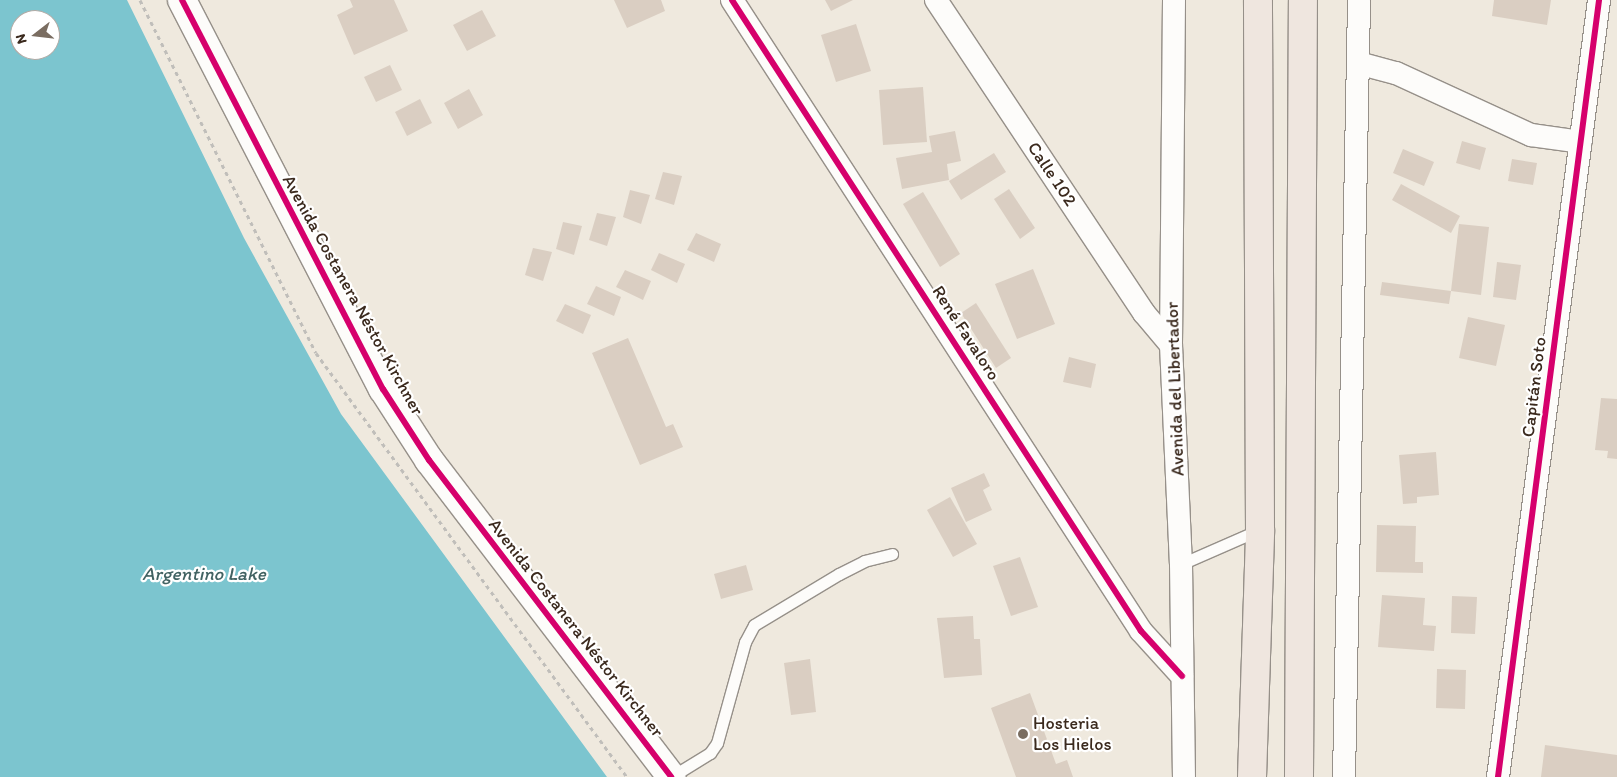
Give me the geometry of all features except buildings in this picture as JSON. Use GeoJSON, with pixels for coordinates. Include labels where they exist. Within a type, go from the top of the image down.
{"type":"FeatureCollection","features":[{"type":"Feature","properties":{"kind":"main road"},"geometry":{"type":"LineString","coordinates":[[1252,777],[1260,530],[1258,0]]}},
{"type":"Feature","properties":{"kind":"main road"},"geometry":{"type":"LineString","coordinates":[[1299,777],[1303,0]]}},
{"type":"Feature","properties":{"kind":"street","name":"Avenida Costanera Néstor Kirchner"},"geometry":{"type":"LineString","coordinates":[[182,0],[383,389],[428,460],[671,777]]}},
{"type":"Feature","properties":{"kind":"street","name":"René Favaloro"},"geometry":{"type":"LineString","coordinates":[[732,0],[1141,631],[1182,676]]}},
{"type":"Feature","properties":{"kind":"street","name":"Calle 102"},"geometry":{"type":"LineString","coordinates":[[936,0],[1144,313],[1172,345]]}},
{"type":"Feature","properties":{"kind":"street","name":"Avenida del Libertador"},"geometry":{"type":"LineString","coordinates":[[1174,0],[1172,345],[1181,564],[1184,777]]}},
{"type":"Feature","properties":{"kind":"street"},"geometry":{"type":"LineString","coordinates":[[1344,777],[1359,0]]}},
{"type":"Feature","properties":{"kind":"street","name":"Capitán Soto"},"geometry":{"type":"LineString","coordinates":[[1498,777],[1599,0]]}},
{"type":"Feature","properties":{"kind":"street"},"geometry":{"type":"LineString","coordinates":[[1358,62],[1396,73],[1531,134],[1581,142]]}},
{"type":"Feature","properties":{"kind":"lane"},"geometry":{"type":"LineString","coordinates":[[1181,564],[1260,530]]}},
{"type":"Feature","properties":{"kind":"lane"},"geometry":{"type":"LineString","coordinates":[[671,777],[710,753],[717,743],[745,642],[754,625],[864,561],[892,554]]}},
{"type":"Feature","properties":{"kind":"water","name":"Argentino Lake"},"geometry":{"type":"Polygon","coordinates":[[[0,0],[127,0],[244,238],[341,414],[607,777],[0,777],[0,0]]]}},
{"type":"Feature","properties":{"kind":"cycle path"},"geometry":{"type":"LineString","coordinates":[[182,0],[383,389],[429,460],[671,777]]}},
{"type":"Feature","properties":{"kind":"cycle path"},"geometry":{"type":"LineString","coordinates":[[732,0],[1141,631],[1182,676]]}},
{"type":"Feature","properties":{"kind":"cycle path"},"geometry":{"type":"LineString","coordinates":[[1498,777],[1599,0]]}},
{"type":"Feature","properties":{"kind":"place","name":"Hosteria Los Hielos"},"geometry":{"type":"Point","coordinates":[1023,734]}}]}
